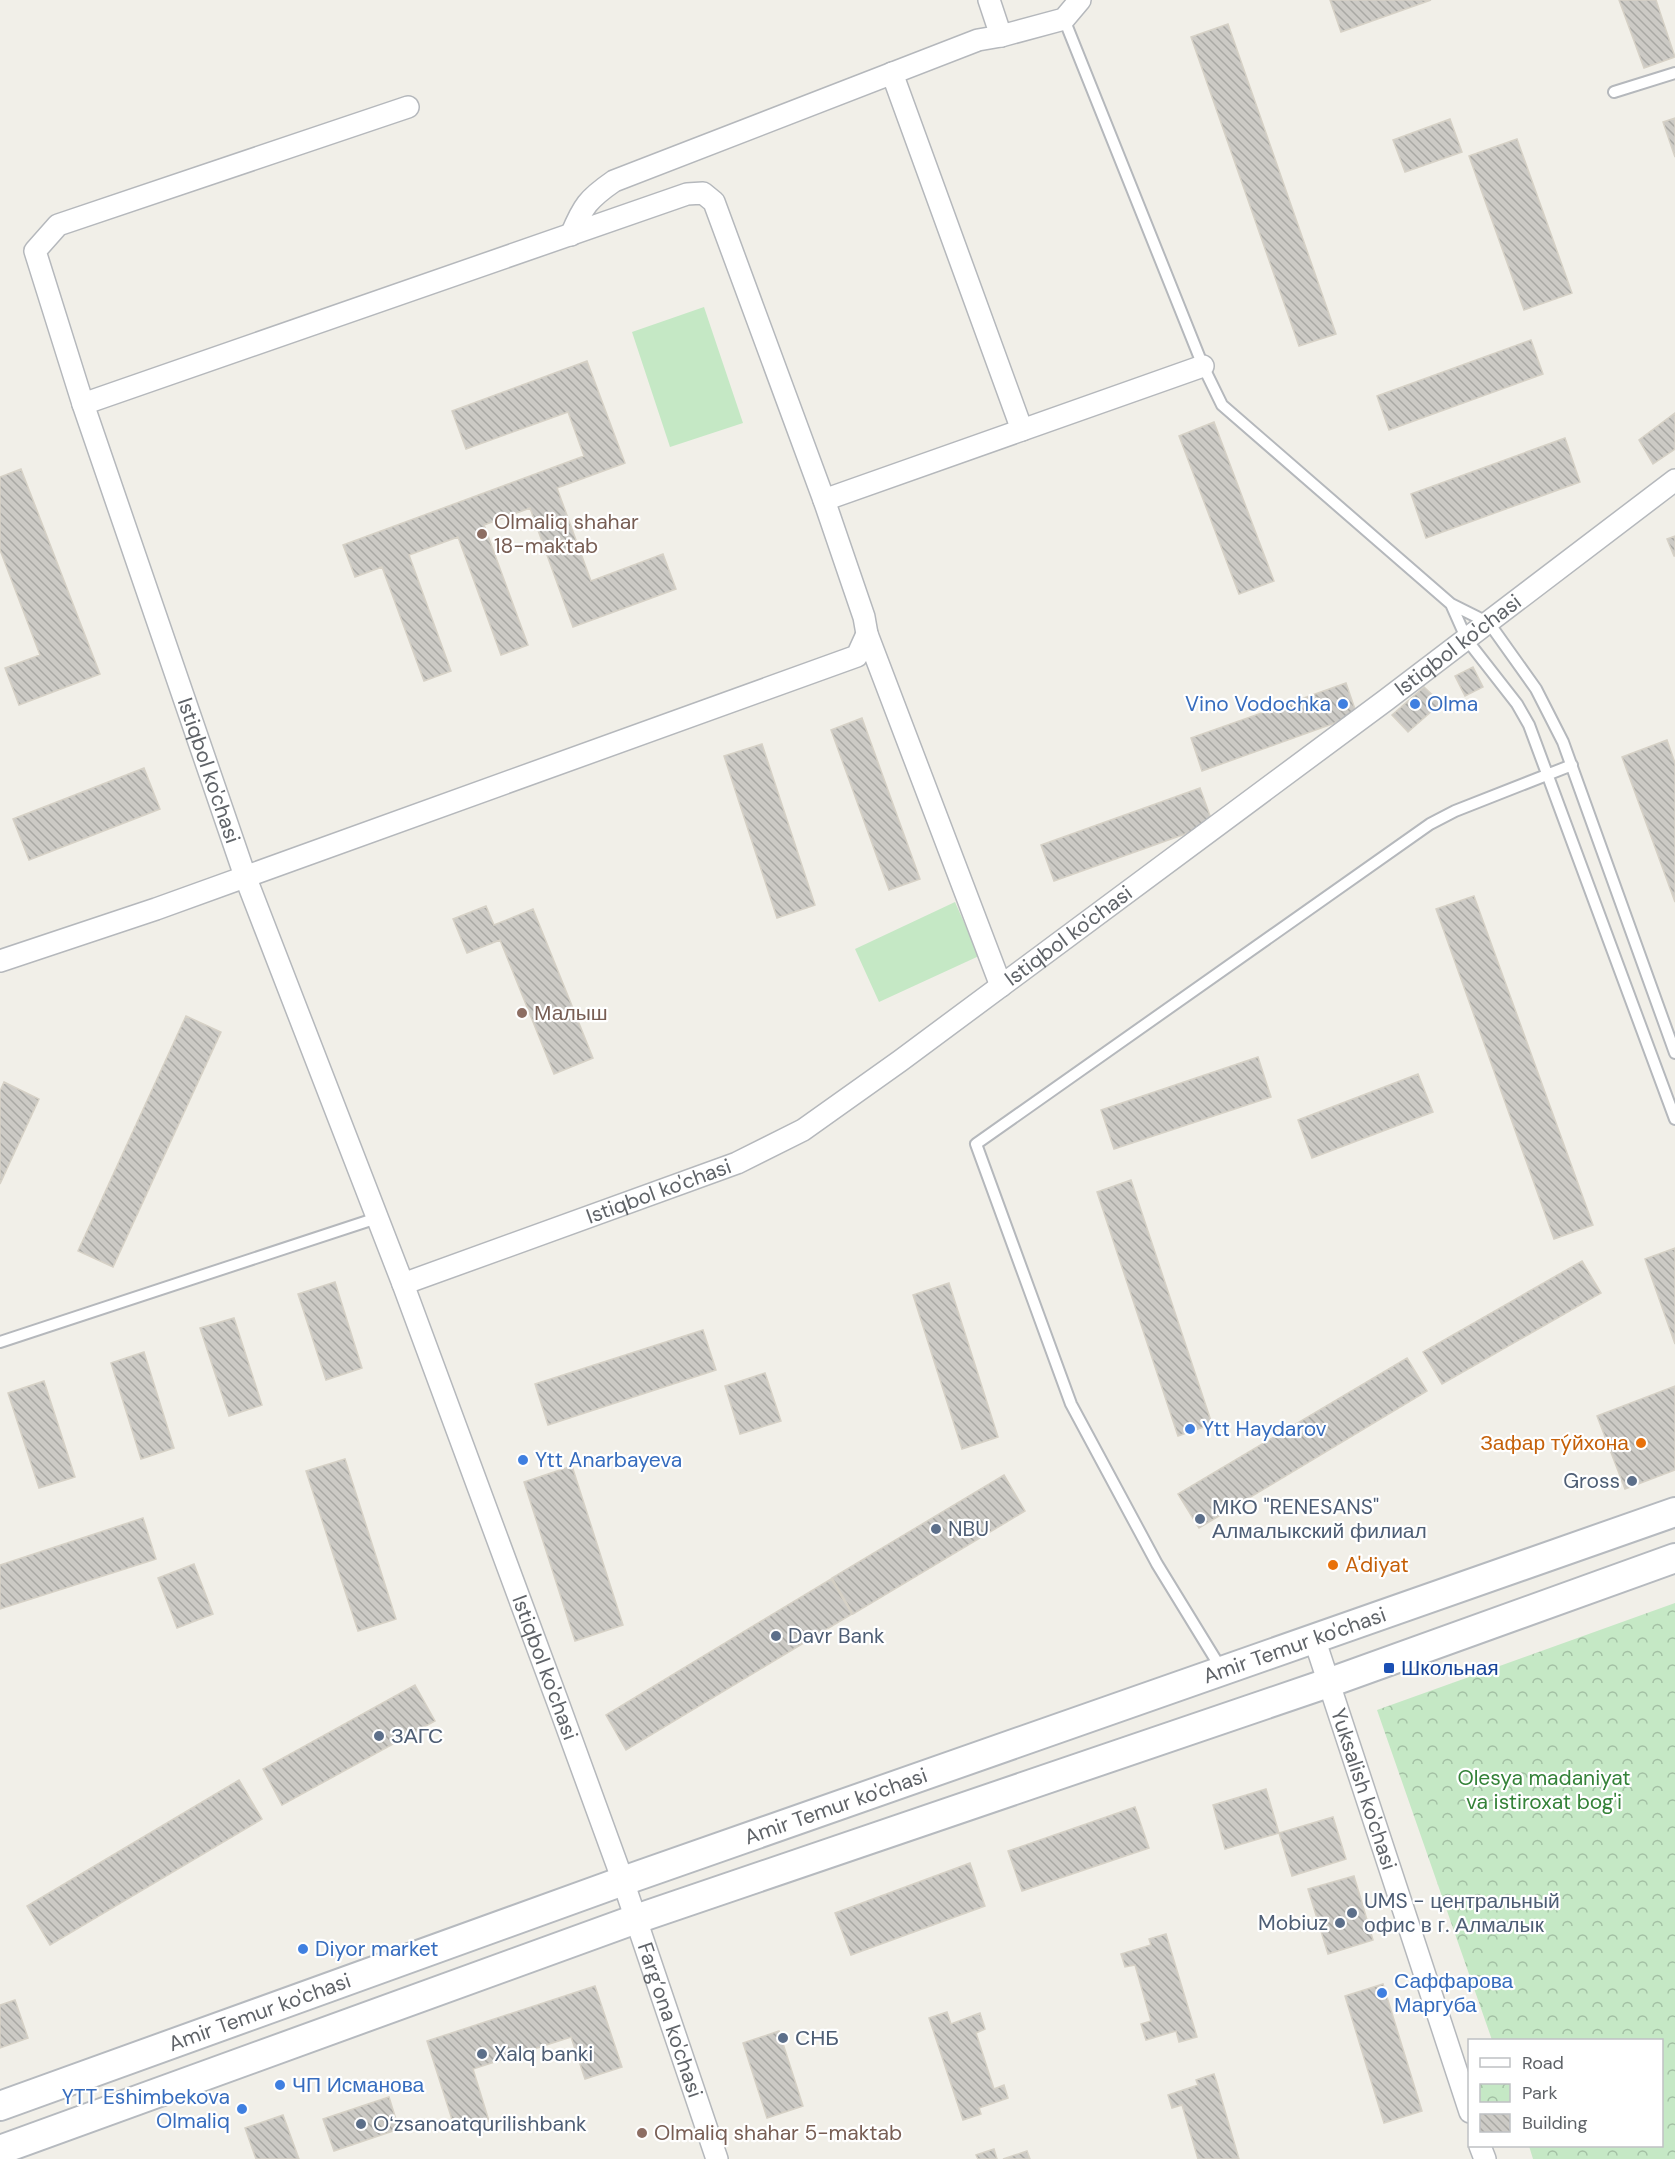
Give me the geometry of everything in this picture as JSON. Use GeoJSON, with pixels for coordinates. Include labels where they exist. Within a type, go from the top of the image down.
{"type":"FeatureCollection","features":[{"type":"Feature","properties":{"kind":"main road","name":"Amir Temur ko'chasi"},"geometry":{"type":"LineString","coordinates":[[0,2106],[623,1881],[1675,1512]]}},
{"type":"Feature","properties":{"kind":"main road","name":"Amir Temur ko'chasi"},"geometry":{"type":"LineString","coordinates":[[0,2151],[636,1919],[1328,1683],[1675,1558]]}},
{"type":"Feature","properties":{"kind":"street"},"geometry":{"type":"LineString","coordinates":[[989,0],[1001,36]]}},
{"type":"Feature","properties":{"kind":"street"},"geometry":{"type":"LineString","coordinates":[[571,235],[581,210],[593,195],[614,181],[978,39],[1001,36],[1064,19],[1080,0]]}},
{"type":"Feature","properties":{"kind":"street"},"geometry":{"type":"LineString","coordinates":[[892,73],[1022,430]]}},
{"type":"Feature","properties":{"kind":"street","name":"Istiqbol ko'chasi"},"geometry":{"type":"LineString","coordinates":[[408,107],[58,225],[35,251],[83,404],[245,876],[403,1284],[623,1881]]}},
{"type":"Feature","properties":{"kind":"street"},"geometry":{"type":"LineString","coordinates":[[83,404],[687,195],[703,193],[714,202],[824,500],[864,618],[867,634],[1001,986]]}},
{"type":"Feature","properties":{"kind":"street"},"geometry":{"type":"LineString","coordinates":[[824,500],[1203,366]]}},
{"type":"Feature","properties":{"kind":"street","name":"Istiqbol ko'chasi"},"geometry":{"type":"LineString","coordinates":[[403,1284],[737,1163],[803,1130],[1467,640],[1675,480]]}},
{"type":"Feature","properties":{"kind":"street"},"geometry":{"type":"LineString","coordinates":[[0,961],[156,909],[857,656],[867,634]]}},
{"type":"Feature","properties":{"kind":"street","name":"Yuksalish ko'chasi"},"geometry":{"type":"LineString","coordinates":[[1314,1638],[1468,2106]]}},
{"type":"Feature","properties":{"kind":"street","name":"Farg‘ona ko'chasi"},"geometry":{"type":"LineString","coordinates":[[623,1881],[717,2159]]}},
{"type":"Feature","properties":{"kind":"lane"},"geometry":{"type":"LineString","coordinates":[[1064,19],[1203,366],[1222,405],[1451,604],[1489,623],[1536,689],[1566,748],[1675,1053]]}},
{"type":"Feature","properties":{"kind":"lane"},"geometry":{"type":"LineString","coordinates":[[1614,92],[1675,73]]}},
{"type":"Feature","properties":{"kind":"lane"},"geometry":{"type":"LineString","coordinates":[[1451,604],[1467,640],[1517,704],[1529,725],[1675,1119]]}},
{"type":"Feature","properties":{"kind":"lane"},"geometry":{"type":"LineString","coordinates":[[1222,1670],[1157,1564],[1071,1404],[976,1144],[1430,824],[1455,811],[1572,765]]}},
{"type":"Feature","properties":{"kind":"lane"},"geometry":{"type":"LineString","coordinates":[[0,1342],[376,1218]]}},
{"type":"Feature","properties":{"kind":"green space"},"geometry":{"type":"Polygon","coordinates":[[[704,307],[743,423],[670,447],[632,332],[704,307]]]}},
{"type":"Feature","properties":{"kind":"green space"},"geometry":{"type":"Polygon","coordinates":[[[955,902],[979,956],[879,1002],[855,949],[955,902]]]}},
{"type":"Feature","properties":{"kind":"green space","name":"Olesya madaniyat va istiroxat bog'i"},"geometry":{"type":"Polygon","coordinates":[[[1675,1603],[1675,2159],[1533,2159],[1529,2147],[1663,2147],[1663,2039],[1492,2039],[1377,1710],[1675,1603]]]}},
{"type":"Feature","properties":{"kind":"building"},"geometry":{"type":"Polygon","coordinates":[[[1330,0],[1431,0],[1341,32],[1330,0]]]}},
{"type":"Feature","properties":{"kind":"building"},"geometry":{"type":"Polygon","coordinates":[[[1619,0],[1656,0],[1675,57],[1644,68],[1619,0]]]}},
{"type":"Feature","properties":{"kind":"building"},"geometry":{"type":"Polygon","coordinates":[[[1228,24],[1336,334],[1299,346],[1191,37],[1228,24]]]}},
{"type":"Feature","properties":{"kind":"building"},"geometry":{"type":"Polygon","coordinates":[[[1675,118],[1675,157],[1663,122],[1675,118]]]}},
{"type":"Feature","properties":{"kind":"building"},"geometry":{"type":"Polygon","coordinates":[[[1450,119],[1462,152],[1405,172],[1393,140],[1450,119]]]}},
{"type":"Feature","properties":{"kind":"building"},"geometry":{"type":"Polygon","coordinates":[[[1517,139],[1572,293],[1524,310],[1469,156],[1517,139]]]}},
{"type":"Feature","properties":{"kind":"building"},"geometry":{"type":"Polygon","coordinates":[[[1531,340],[1543,374],[1389,430],[1377,396],[1531,340]]]}},
{"type":"Feature","properties":{"kind":"building"},"geometry":{"type":"Polygon","coordinates":[[[587,361],[625,463],[557,488],[591,581],[663,554],[676,589],[573,627],[530,508],[484,525],[528,645],[501,655],[458,537],[409,555],[451,671],[424,681],[382,567],[355,577],[343,545],[584,456],[568,412],[466,449],[452,411],[587,361]]]}},
{"type":"Feature","properties":{"kind":"building"},"geometry":{"type":"Polygon","coordinates":[[[1675,413],[1675,449],[1653,464],[1639,440],[1675,413]]]}},
{"type":"Feature","properties":{"kind":"building"},"geometry":{"type":"Polygon","coordinates":[[[1214,422],[1274,581],[1239,594],[1179,436],[1214,422]]]}},
{"type":"Feature","properties":{"kind":"building"},"geometry":{"type":"Polygon","coordinates":[[[1565,438],[1580,482],[1426,538],[1411,494],[1565,438]]]}},
{"type":"Feature","properties":{"kind":"building"},"geometry":{"type":"Polygon","coordinates":[[[21,469],[100,674],[19,705],[5,668],[40,655],[0,550],[0,477],[21,469]]]}},
{"type":"Feature","properties":{"kind":"building"},"geometry":{"type":"Polygon","coordinates":[[[1675,536],[1675,556],[1674,556],[1667,539],[1675,536]]]}},
{"type":"Feature","properties":{"kind":"building"},"geometry":{"type":"Polygon","coordinates":[[[1473,667],[1483,687],[1465,696],[1455,676],[1473,667]]]}},
{"type":"Feature","properties":{"kind":"building"},"geometry":{"type":"Polygon","coordinates":[[[1346,683],[1357,715],[1202,771],[1191,738],[1346,683]]]}},
{"type":"Feature","properties":{"kind":"building"},"geometry":{"type":"Polygon","coordinates":[[[1424,687],[1441,703],[1408,732],[1392,715],[1424,687]]]}},
{"type":"Feature","properties":{"kind":"building"},"geometry":{"type":"Polygon","coordinates":[[[862,718],[920,879],[889,890],[831,730],[862,718]]]}},
{"type":"Feature","properties":{"kind":"building"},"geometry":{"type":"Polygon","coordinates":[[[1667,740],[1675,763],[1675,902],[1622,757],[1667,740]]]}},
{"type":"Feature","properties":{"kind":"building"},"geometry":{"type":"Polygon","coordinates":[[[762,744],[815,905],[777,918],[724,756],[762,744]]]}},
{"type":"Feature","properties":{"kind":"building"},"geometry":{"type":"Polygon","coordinates":[[[144,768],[160,809],[29,860],[13,819],[144,768]]]}},
{"type":"Feature","properties":{"kind":"building"},"geometry":{"type":"Polygon","coordinates":[[[1200,788],[1213,824],[1054,881],[1041,845],[1200,788]]]}},
{"type":"Feature","properties":{"kind":"building"},"geometry":{"type":"Polygon","coordinates":[[[1474,896],[1593,1225],[1554,1239],[1436,909],[1474,896]]]}},
{"type":"Feature","properties":{"kind":"building"},"geometry":{"type":"Polygon","coordinates":[[[486,906],[494,925],[533,909],[593,1058],[554,1074],[500,940],[467,953],[453,919],[486,906]]]}},
{"type":"Feature","properties":{"kind":"building"},"geometry":{"type":"Polygon","coordinates":[[[186,1016],[221,1032],[113,1267],[78,1251],[186,1016]]]}},
{"type":"Feature","properties":{"kind":"building"},"geometry":{"type":"Polygon","coordinates":[[[1258,1057],[1271,1097],[1114,1149],[1101,1110],[1258,1057]]]}},
{"type":"Feature","properties":{"kind":"building"},"geometry":{"type":"Polygon","coordinates":[[[1418,1074],[1433,1112],[1312,1158],[1298,1120],[1418,1074]]]}},
{"type":"Feature","properties":{"kind":"building"},"geometry":{"type":"Polygon","coordinates":[[[4,1082],[39,1099],[0,1184],[0,1091],[4,1082]]]}},
{"type":"Feature","properties":{"kind":"building"},"geometry":{"type":"Polygon","coordinates":[[[1131,1180],[1212,1424],[1178,1436],[1097,1192],[1131,1180]]]}},
{"type":"Feature","properties":{"kind":"building"},"geometry":{"type":"Polygon","coordinates":[[[1675,1248],[1675,1344],[1645,1259],[1675,1248]]]}},
{"type":"Feature","properties":{"kind":"building"},"geometry":{"type":"Polygon","coordinates":[[[1582,1261],[1601,1293],[1442,1384],[1423,1352],[1582,1261]]]}},
{"type":"Feature","properties":{"kind":"building"},"geometry":{"type":"Polygon","coordinates":[[[335,1282],[362,1368],[326,1380],[298,1294],[335,1282]]]}},
{"type":"Feature","properties":{"kind":"building"},"geometry":{"type":"Polygon","coordinates":[[[949,1283],[998,1437],[962,1449],[913,1295],[949,1283]]]}},
{"type":"Feature","properties":{"kind":"building"},"geometry":{"type":"Polygon","coordinates":[[[234,1318],[262,1405],[229,1416],[200,1328],[234,1318]]]}},
{"type":"Feature","properties":{"kind":"building"},"geometry":{"type":"Polygon","coordinates":[[[703,1330],[716,1370],[548,1425],[535,1384],[703,1330]]]}},
{"type":"Feature","properties":{"kind":"building"},"geometry":{"type":"Polygon","coordinates":[[[144,1352],[174,1448],[141,1459],[111,1363],[144,1352]]]}},
{"type":"Feature","properties":{"kind":"building"},"geometry":{"type":"Polygon","coordinates":[[[1407,1358],[1427,1391],[1199,1528],[1178,1494],[1407,1358]]]}},
{"type":"Feature","properties":{"kind":"building"},"geometry":{"type":"Polygon","coordinates":[[[765,1373],[781,1421],[740,1434],[725,1386],[765,1373]]]}},
{"type":"Feature","properties":{"kind":"building"},"geometry":{"type":"Polygon","coordinates":[[[44,1381],[75,1477],[39,1488],[8,1393],[44,1381]]]}},
{"type":"Feature","properties":{"kind":"building","name":"Зафар тýйхона"},"geometry":{"type":"Polygon","coordinates":[[[1675,1386],[1675,1470],[1625,1489],[1597,1416],[1675,1386]]]}},
{"type":"Feature","properties":{"kind":"building"},"geometry":{"type":"Polygon","coordinates":[[[345,1459],[396,1619],[358,1631],[306,1471],[345,1459]]]}},
{"type":"Feature","properties":{"kind":"building"},"geometry":{"type":"Polygon","coordinates":[[[572,1466],[623,1625],[575,1641],[524,1482],[572,1466]]]}},
{"type":"Feature","properties":{"kind":"building"},"geometry":{"type":"Polygon","coordinates":[[[1004,1475],[1025,1511],[853,1614],[832,1578],[1004,1475]]]}},
{"type":"Feature","properties":{"kind":"building"},"geometry":{"type":"Polygon","coordinates":[[[143,1518],[156,1559],[0,1609],[0,1565],[143,1518]]]}},
{"type":"Feature","properties":{"kind":"building"},"geometry":{"type":"Polygon","coordinates":[[[194,1564],[213,1614],[177,1628],[158,1578],[194,1564]]]}},
{"type":"Feature","properties":{"kind":"building"},"geometry":{"type":"Polygon","coordinates":[[[831,1579],[852,1614],[626,1750],[606,1715],[831,1579]]]}},
{"type":"Feature","properties":{"kind":"building"},"geometry":{"type":"Polygon","coordinates":[[[415,1685],[435,1721],[282,1805],[263,1769],[415,1685]]]}},
{"type":"Feature","properties":{"kind":"building"},"geometry":{"type":"Polygon","coordinates":[[[239,1780],[262,1819],[50,1945],[27,1906],[239,1780]]]}},
{"type":"Feature","properties":{"kind":"building"},"geometry":{"type":"Polygon","coordinates":[[[1266,1789],[1279,1833],[1225,1849],[1213,1805],[1266,1789]]]}},
{"type":"Feature","properties":{"kind":"building"},"geometry":{"type":"Polygon","coordinates":[[[1135,1807],[1149,1848],[1022,1891],[1008,1851],[1135,1807]]]}},
{"type":"Feature","properties":{"kind":"building"},"geometry":{"type":"Polygon","coordinates":[[[1333,1817],[1346,1859],[1292,1876],[1279,1833],[1333,1817]]]}},
{"type":"Feature","properties":{"kind":"building"},"geometry":{"type":"Polygon","coordinates":[[[970,1863],[985,1906],[851,1955],[835,1913],[970,1863]]]}},
{"type":"Feature","properties":{"kind":"building"},"geometry":{"type":"Polygon","coordinates":[[[1354,1876],[1373,1940],[1328,1954],[1308,1889],[1354,1876]]]}},
{"type":"Feature","properties":{"kind":"building"},"geometry":{"type":"Polygon","coordinates":[[[1166,1934],[1197,2037],[1179,2042],[1176,2031],[1146,2040],[1141,2024],[1151,2021],[1135,1965],[1125,1967],[1121,1954],[1151,1945],[1149,1939],[1166,1934]]]}},
{"type":"Feature","properties":{"kind":"building"},"geometry":{"type":"Polygon","coordinates":[[[1383,1984],[1422,2111],[1384,2123],[1345,1996],[1383,1984]]]}},
{"type":"Feature","properties":{"kind":"building"},"geometry":{"type":"Polygon","coordinates":[[[595,1986],[622,2067],[585,2079],[571,2037],[473,2069],[489,2121],[456,2132],[427,2041],[595,1986]]]}},
{"type":"Feature","properties":{"kind":"building"},"geometry":{"type":"Polygon","coordinates":[[[15,2000],[28,2038],[0,2048],[0,2005],[15,2000]]]}},
{"type":"Feature","properties":{"kind":"building"},"geometry":{"type":"Polygon","coordinates":[[[947,2012],[951,2024],[980,2013],[985,2029],[976,2033],[994,2089],[1004,2085],[1008,2098],[979,2108],[981,2114],[963,2120],[929,2018],[947,2012]]]}},
{"type":"Feature","properties":{"kind":"building"},"geometry":{"type":"Polygon","coordinates":[[[779,2031],[803,2106],[767,2118],[743,2043],[779,2031]]]}},
{"type":"Feature","properties":{"kind":"building"},"geometry":{"type":"Polygon","coordinates":[[[1214,2074],[1239,2159],[1198,2159],[1182,2105],[1172,2108],[1168,2095],[1198,2085],[1196,2080],[1214,2074]]]}},
{"type":"Feature","properties":{"kind":"building","name":"Oʻzsanoatqurilishbank"},"geometry":{"type":"Polygon","coordinates":[[[389,2097],[399,2129],[334,2151],[323,2119],[389,2097]]]}},
{"type":"Feature","properties":{"kind":"building"},"geometry":{"type":"Polygon","coordinates":[[[283,2115],[299,2159],[256,2159],[245,2128],[283,2115]]]}},
{"type":"Feature","properties":{"kind":"building"},"geometry":{"type":"Polygon","coordinates":[[[994,2149],[997,2159],[978,2159],[976,2155],[994,2149]]]}},
{"type":"Feature","properties":{"kind":"building"},"geometry":{"type":"Polygon","coordinates":[[[1027,2151],[1030,2159],[1003,2159],[1027,2151]]]}},
{"type":"Feature","properties":{"kind":"place","name":"Olmaliq shahar 18-maktab"},"geometry":{"type":"Point","coordinates":[482,534]}},
{"type":"Feature","properties":{"kind":"place","name":"Vino Vodochka"},"geometry":{"type":"Point","coordinates":[1343,704]}},
{"type":"Feature","properties":{"kind":"place","name":"Olma"},"geometry":{"type":"Point","coordinates":[1415,704]}},
{"type":"Feature","properties":{"kind":"place","name":"Малыш"},"geometry":{"type":"Point","coordinates":[522,1013]}},
{"type":"Feature","properties":{"kind":"place","name":"Ytt Haydarov"},"geometry":{"type":"Point","coordinates":[1190,1429]}},
{"type":"Feature","properties":{"kind":"place","name":"Зафар тýйхона"},"geometry":{"type":"Point","coordinates":[1641,1443]}},
{"type":"Feature","properties":{"kind":"place","name":"Ytt Anarbayeva"},"geometry":{"type":"Point","coordinates":[523,1460]}},
{"type":"Feature","properties":{"kind":"place","name":"Gross"},"geometry":{"type":"Point","coordinates":[1632,1481]}},
{"type":"Feature","properties":{"kind":"place","name":"МКО \"RENESANS\" Алмалыкский филиал"},"geometry":{"type":"Point","coordinates":[1200,1519]}},
{"type":"Feature","properties":{"kind":"place","name":"NBU"},"geometry":{"type":"Point","coordinates":[936,1529]}},
{"type":"Feature","properties":{"kind":"place","name":"A'diyat"},"geometry":{"type":"Point","coordinates":[1333,1565]}},
{"type":"Feature","properties":{"kind":"place","name":"Davr Bank"},"geometry":{"type":"Point","coordinates":[776,1636]}},
{"type":"Feature","properties":{"kind":"place","name":"Школьная"},"geometry":{"type":"Point","coordinates":[1389,1668]}},
{"type":"Feature","properties":{"kind":"place","name":"ЗАГС"},"geometry":{"type":"Point","coordinates":[379,1736]}},
{"type":"Feature","properties":{"kind":"place","name":"UMS - центральный офис в г. Алмалык"},"geometry":{"type":"Point","coordinates":[1352,1913]}},
{"type":"Feature","properties":{"kind":"place","name":"Mobiuz"},"geometry":{"type":"Point","coordinates":[1340,1923]}},
{"type":"Feature","properties":{"kind":"place","name":"Diyor market"},"geometry":{"type":"Point","coordinates":[303,1949]}},
{"type":"Feature","properties":{"kind":"place","name":"Саффарова Маргуба"},"geometry":{"type":"Point","coordinates":[1382,1993]}},
{"type":"Feature","properties":{"kind":"place","name":"СНБ"},"geometry":{"type":"Point","coordinates":[783,2038]}},
{"type":"Feature","properties":{"kind":"place","name":"Xalq banki"},"geometry":{"type":"Point","coordinates":[482,2054]}},
{"type":"Feature","properties":{"kind":"place","name":"ЧП Исманова"},"geometry":{"type":"Point","coordinates":[280,2085]}},
{"type":"Feature","properties":{"kind":"place","name":"YTT Eshimbekova Olmaliq"},"geometry":{"type":"Point","coordinates":[242,2109]}},
{"type":"Feature","properties":{"kind":"place","name":"Oʻzsanoatqurilishbank"},"geometry":{"type":"Point","coordinates":[361,2124]}},
{"type":"Feature","properties":{"kind":"place","name":"Olmaliq shahar 5-maktab"},"geometry":{"type":"Point","coordinates":[642,2133]}}]}
